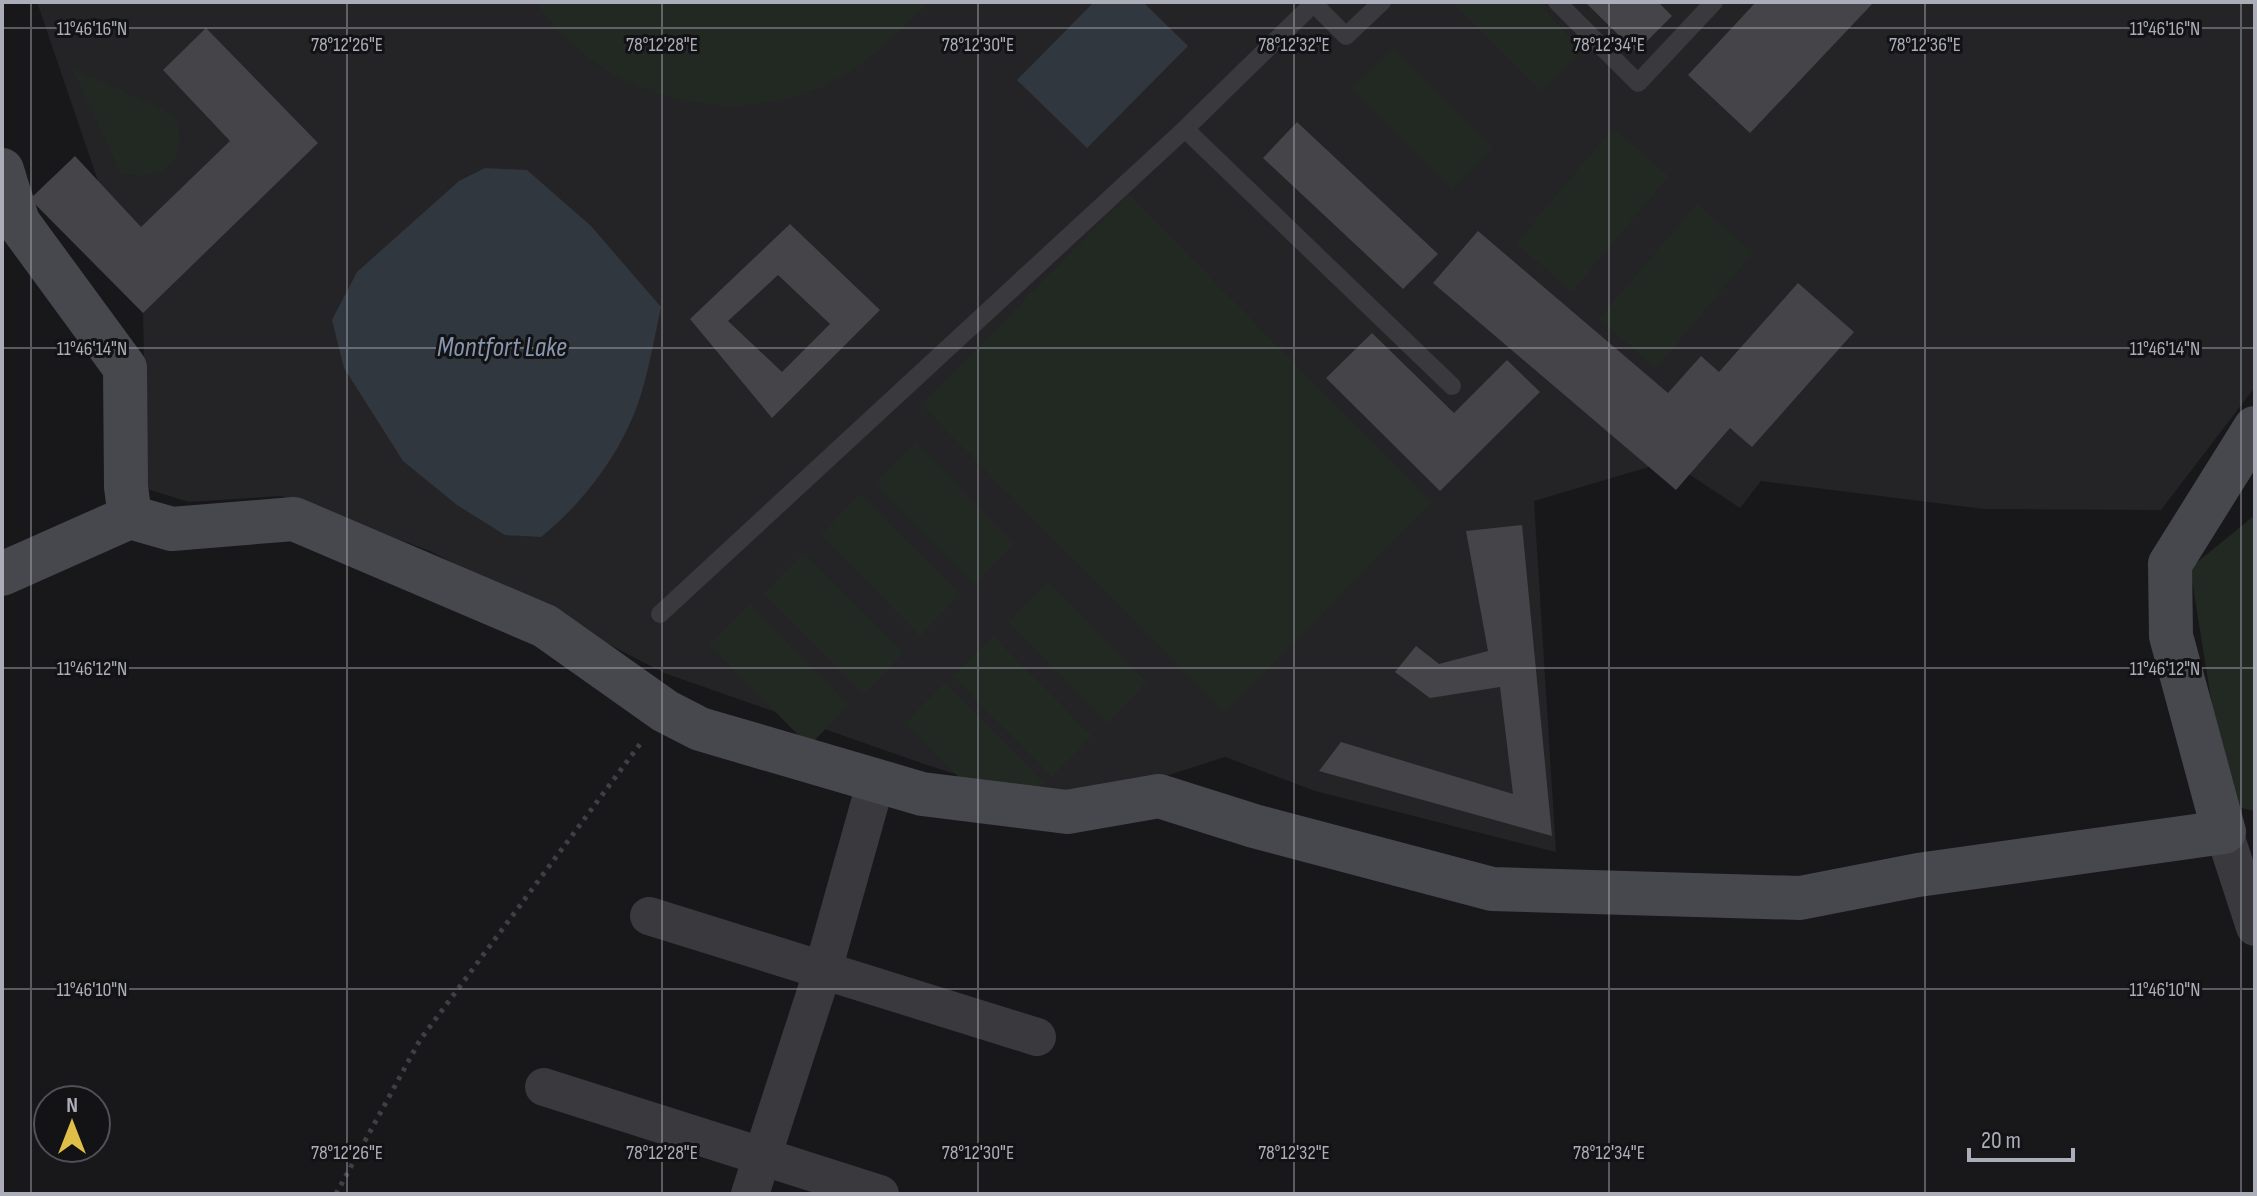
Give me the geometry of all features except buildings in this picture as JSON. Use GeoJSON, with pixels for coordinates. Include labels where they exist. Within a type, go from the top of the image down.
{"type":"FeatureCollection","features":[{"type":"Feature","properties":{"kind":"main road"},"geometry":{"type":"LineString","coordinates":[[2,170],[18,222],[125,368],[126,487],[130,517]]}},
{"type":"Feature","properties":{"kind":"main road"},"geometry":{"type":"LineString","coordinates":[[2,574],[130,517],[172,529],[294,519],[545,626],[665,711],[700,729],[922,794],[1067,812],[1159,796],[1254,826],[1492,889],[1800,898],[1918,875],[2240,833],[2171,636],[2170,564],[2255,428]]}},
{"type":"Feature","properties":{"kind":"street"},"geometry":{"type":"LineString","coordinates":[[750,1194],[823,970],[876,781]]}},
{"type":"Feature","properties":{"kind":"street"},"geometry":{"type":"LineString","coordinates":[[2240,833],[2255,927]]}},
{"type":"Feature","properties":{"kind":"street"},"geometry":{"type":"LineString","coordinates":[[649,916],[1037,1037]]}},
{"type":"Feature","properties":{"kind":"street"},"geometry":{"type":"LineString","coordinates":[[544,1087],[880,1194]]}},
{"type":"Feature","properties":{"kind":"lane"},"geometry":{"type":"LineString","coordinates":[[660,614],[1185,129],[1314,3],[1346,36],[1382,2]]}},
{"type":"Feature","properties":{"kind":"lane"},"geometry":{"type":"LineString","coordinates":[[1557,2],[1638,83],[1714,2]]}},
{"type":"Feature","properties":{"kind":"lane"},"geometry":{"type":"LineString","coordinates":[[1185,129],[1452,386]]}},
{"type":"Feature","properties":{"kind":"path"},"geometry":{"type":"LineString","coordinates":[[336,1194],[420,1040],[665,711]]}},
{"type":"Feature","properties":{"kind":"shaded area"},"geometry":{"type":"Polygon","coordinates":[[[37,2],[2255,2],[2255,387],[2161,510],[1984,509],[1761,481],[1740,508],[1669,461],[1534,501],[1556,852],[1315,791],[1225,757],[1138,785],[1053,805],[927,765],[664,673],[430,551],[281,496],[189,502],[147,489],[143,313],[37,2]]]}},
{"type":"Feature","properties":{"kind":"shaded area"},"geometry":{"type":"Polygon","coordinates":[[[536,2],[930,2],[876,52],[841,77],[801,94],[759,104],[716,105],[674,98],[634,85],[597,64],[564,36],[536,2]]]}},
{"type":"Feature","properties":{"kind":"shaded area"},"geometry":{"type":"Polygon","coordinates":[[[1452,2],[1538,2],[1582,51],[1542,91],[1452,2]]]}},
{"type":"Feature","properties":{"kind":"shaded area"},"geometry":{"type":"Polygon","coordinates":[[[1393,48],[1493,148],[1452,188],[1352,88],[1393,48]]]}},
{"type":"Feature","properties":{"kind":"shaded area"},"geometry":{"type":"Polygon","coordinates":[[[72,68],[175,115],[180,144],[170,164],[150,175],[121,173],[72,68]]]}},
{"type":"Feature","properties":{"kind":"shaded area"},"geometry":{"type":"Polygon","coordinates":[[[1613,128],[1669,176],[1572,292],[1516,243],[1613,128]]]}},
{"type":"Feature","properties":{"kind":"shaded area"},"geometry":{"type":"Polygon","coordinates":[[[1128,194],[1432,502],[1225,713],[921,405],[1128,194]]]}},
{"type":"Feature","properties":{"kind":"shaded area"},"geometry":{"type":"Polygon","coordinates":[[[1697,204],[1753,253],[1656,368],[1599,319],[1697,204]]]}},
{"type":"Feature","properties":{"kind":"shaded area"},"geometry":{"type":"Polygon","coordinates":[[[915,442],[1014,543],[975,584],[875,483],[915,442]]]}},
{"type":"Feature","properties":{"kind":"shaded area"},"geometry":{"type":"Polygon","coordinates":[[[861,494],[960,595],[920,636],[821,535],[861,494]]]}},
{"type":"Feature","properties":{"kind":"shaded area"},"geometry":{"type":"Polygon","coordinates":[[[2255,515],[2255,811],[2228,805],[2190,568],[2255,515]]]}},
{"type":"Feature","properties":{"kind":"shaded area"},"geometry":{"type":"Polygon","coordinates":[[[803,553],[903,653],[863,694],[764,593],[803,553]]]}},
{"type":"Feature","properties":{"kind":"shaded area"},"geometry":{"type":"Polygon","coordinates":[[[1048,581],[1147,682],[1107,723],[1008,622],[1048,581]]]}},
{"type":"Feature","properties":{"kind":"shaded area"},"geometry":{"type":"Polygon","coordinates":[[[750,604],[849,705],[809,746],[709,645],[750,604]]]}},
{"type":"Feature","properties":{"kind":"shaded area"},"geometry":{"type":"Polygon","coordinates":[[[993,636],[1092,736],[1052,777],[952,676],[993,636]]]}},
{"type":"Feature","properties":{"kind":"shaded area"},"geometry":{"type":"Polygon","coordinates":[[[945,682],[1044,783],[1005,824],[905,723],[945,682]]]}},
{"type":"Feature","properties":{"kind":"water"},"geometry":{"type":"Polygon","coordinates":[[[1094,2],[1143,2],[1188,46],[1087,148],[1017,80],[1094,2]]]}},
{"type":"Feature","properties":{"kind":"water","name":"Montfort Lake"},"geometry":{"type":"Polygon","coordinates":[[[485,168],[527,170],[591,226],[661,307],[642,391],[626,433],[588,490],[541,537],[505,535],[457,505],[403,461],[344,368],[332,320],[357,272],[459,181],[485,168]]]}}]}
